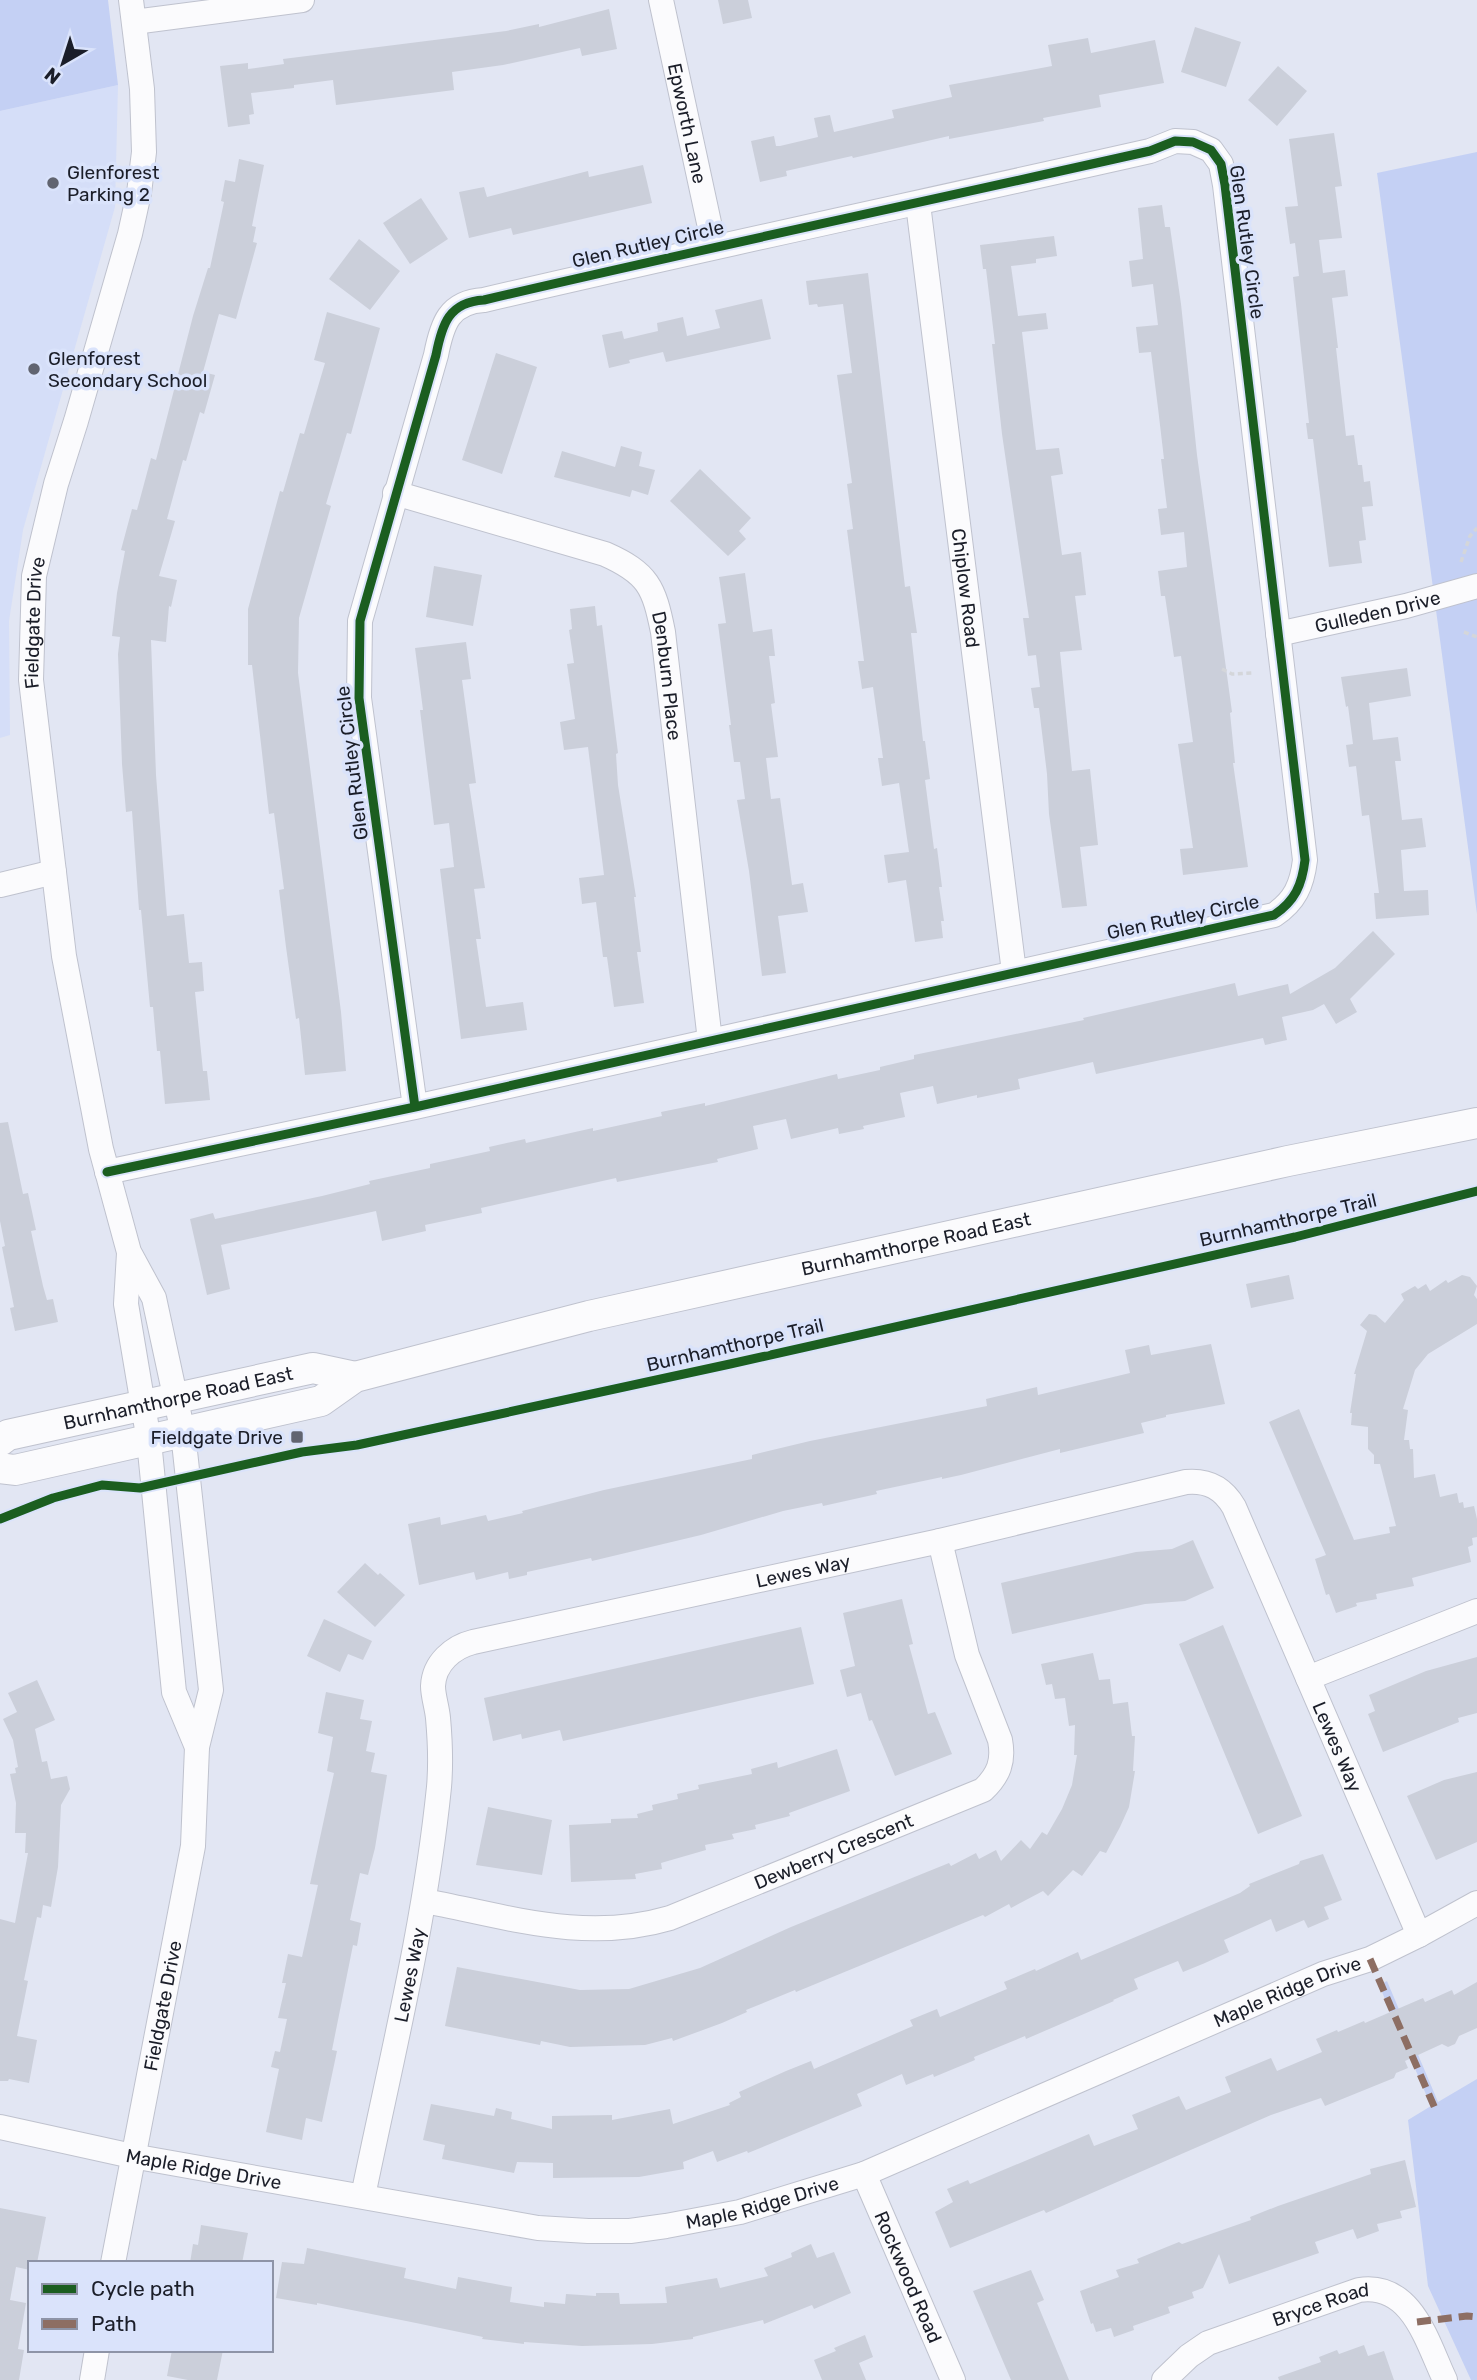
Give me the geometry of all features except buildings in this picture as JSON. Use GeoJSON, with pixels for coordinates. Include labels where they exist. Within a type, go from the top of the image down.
{"type":"FeatureCollection","features":[{"type":"Feature","properties":{"kind":"main road","name":"Burnhamthorpe Road East"},"geometry":{"type":"LineString","coordinates":[[0,1468],[15,1470],[321,1401],[355,1377],[589,1316],[1288,1161],[1477,1123]]}},
{"type":"Feature","properties":{"kind":"main road","name":"Burnhamthorpe Road East"},"geometry":{"type":"LineString","coordinates":[[0,1441],[8,1435],[313,1367],[355,1377]]}},
{"type":"Feature","properties":{"kind":"street"},"geometry":{"type":"LineString","coordinates":[[133,11],[302,0]]}},
{"type":"Feature","properties":{"kind":"street","name":"Epworth Lane"},"geometry":{"type":"LineString","coordinates":[[661,0],[714,246]]}},
{"type":"Feature","properties":{"kind":"street","name":"Fieldgate Drive"},"geometry":{"type":"LineString","coordinates":[[113,2261],[193,1846],[197,1748],[211,1690],[177,1398],[154,1298],[129,1252],[107,1172],[64,956],[31,680],[34,576],[56,484],[130,234],[139,193],[144,152],[142,89],[133,11]]}},
{"type":"Feature","properties":{"kind":"street","name":"Glen Rutley Circle"},"geometry":{"type":"LineString","coordinates":[[107,1172],[415,1107],[1274,915],[1294,898],[1302,882],[1305,860],[1225,185],[1221,164],[1211,150],[1194,142],[1175,141],[1150,151],[918,204],[714,246],[484,300],[468,301],[451,313],[442,326],[360,621],[359,698],[415,1107]]}},
{"type":"Feature","properties":{"kind":"street","name":"Chiplow Road"},"geometry":{"type":"LineString","coordinates":[[918,204],[1014,972]]}},
{"type":"Feature","properties":{"kind":"street","name":"Denburn Place"},"geometry":{"type":"LineString","coordinates":[[395,493],[605,554],[638,571],[656,598],[663,632],[710,1041]]}},
{"type":"Feature","properties":{"kind":"street","name":"Gulleden Drive"},"geometry":{"type":"LineString","coordinates":[[1278,634],[1406,606],[1477,586]]}},
{"type":"Feature","properties":{"kind":"street"},"geometry":{"type":"LineString","coordinates":[[0,885],[54,873]]}},
{"type":"Feature","properties":{"kind":"street","name":"Fieldgate Drive"},"geometry":{"type":"LineString","coordinates":[[129,1252],[126,1304],[149,1441],[174,1692],[197,1748]]}},
{"type":"Feature","properties":{"kind":"street","name":"Lewes Way"},"geometry":{"type":"LineString","coordinates":[[363,2196],[425,1900],[440,1784],[440,1754],[433,1688],[435,1676],[443,1660],[457,1648],[487,1639],[940,1541],[1186,1482],[1195,1481],[1214,1486],[1222,1491],[1234,1507],[1419,1935]]}},
{"type":"Feature","properties":{"kind":"street","name":"Dewberry Crescent"},"geometry":{"type":"LineString","coordinates":[[425,1900],[566,1928],[601,1930],[636,1927],[670,1918],[983,1790],[998,1773],[1002,1751],[967,1655],[940,1541]]}},
{"type":"Feature","properties":{"kind":"street"},"geometry":{"type":"LineString","coordinates":[[1308,1678],[1477,1611]]}},
{"type":"Feature","properties":{"kind":"street","name":"Maple Ridge Drive"},"geometry":{"type":"LineString","coordinates":[[0,2127],[132,2156],[538,2228],[630,2231],[740,2212],[864,2174],[1323,1974],[1370,1959],[1477,1903]]}},
{"type":"Feature","properties":{"kind":"street","name":"Rockwood Road"},"geometry":{"type":"LineString","coordinates":[[864,2174],[953,2380]]}},
{"type":"Feature","properties":{"kind":"street","name":"Bryce Road"},"geometry":{"type":"LineString","coordinates":[[1164,2380],[1189,2356],[1208,2343],[1359,2290],[1370,2289],[1393,2294],[1410,2309],[1445,2380]]}},
{"type":"Feature","properties":{"kind":"street"},"geometry":{"type":"LineString","coordinates":[[92,2380],[97,2352]]}},
{"type":"Feature","properties":{"kind":"path"},"geometry":{"type":"LineString","coordinates":[[1461,562],[1470,536],[1477,528]]}},
{"type":"Feature","properties":{"kind":"path"},"geometry":{"type":"LineString","coordinates":[[1464,632],[1477,637]]}},
{"type":"Feature","properties":{"kind":"path"},"geometry":{"type":"LineString","coordinates":[[1223,669],[1232,674],[1254,673]]}},
{"type":"Feature","properties":{"kind":"shaded area"},"geometry":{"type":"Polygon","coordinates":[[[0,0],[108,0],[118,85],[0,111],[0,0]]]}},
{"type":"Feature","properties":{"kind":"shaded area","name":"Glenforest Secondary School"},"geometry":{"type":"Polygon","coordinates":[[[118,85],[115,207],[23,530],[9,621],[10,735],[0,738],[0,111],[118,85]]]}},
{"type":"Feature","properties":{"kind":"shaded area"},"geometry":{"type":"Polygon","coordinates":[[[1477,152],[1477,914],[1377,173],[1477,152]]]}},
{"type":"Feature","properties":{"kind":"shaded area"},"geometry":{"type":"Polygon","coordinates":[[[1387,1981],[1438,2102],[1477,2079],[1477,2380],[1471,2380],[1428,2286],[1408,2120],[1431,2106],[1379,1985],[1387,1981]]]}},
{"type":"Feature","properties":{"kind":"marked path"},"geometry":{"type":"LineString","coordinates":[[1370,1959],[1437,2113]]}},
{"type":"Feature","properties":{"kind":"marked path"},"geometry":{"type":"LineString","coordinates":[[1417,2322],[1477,2317]]}},
{"type":"Feature","properties":{"kind":"cycle path"},"geometry":{"type":"LineString","coordinates":[[107,1172],[415,1107],[1274,915],[1281,910],[1296,892],[1305,860],[1225,185],[1221,164],[1211,150],[1193,142],[1175,141],[1150,151],[472,302],[455,310],[449,317],[441,334],[360,621],[359,698],[415,1107]]}},
{"type":"Feature","properties":{"kind":"cycle path","name":"Burnhamthorpe Trail"},"geometry":{"type":"LineString","coordinates":[[0,1519],[53,1498],[102,1485],[140,1488],[302,1452],[357,1445],[1295,1237],[1477,1191]]}},
{"type":"Feature","properties":{"kind":"place","name":"Glenforest Parking 2"},"geometry":{"type":"Point","coordinates":[53,183]}},
{"type":"Feature","properties":{"kind":"place","name":"Glenforest Secondary School"},"geometry":{"type":"Point","coordinates":[34,369]}},
{"type":"Feature","properties":{"kind":"place","name":"Fieldgate Drive"},"geometry":{"type":"Point","coordinates":[297,1437]}}]}
